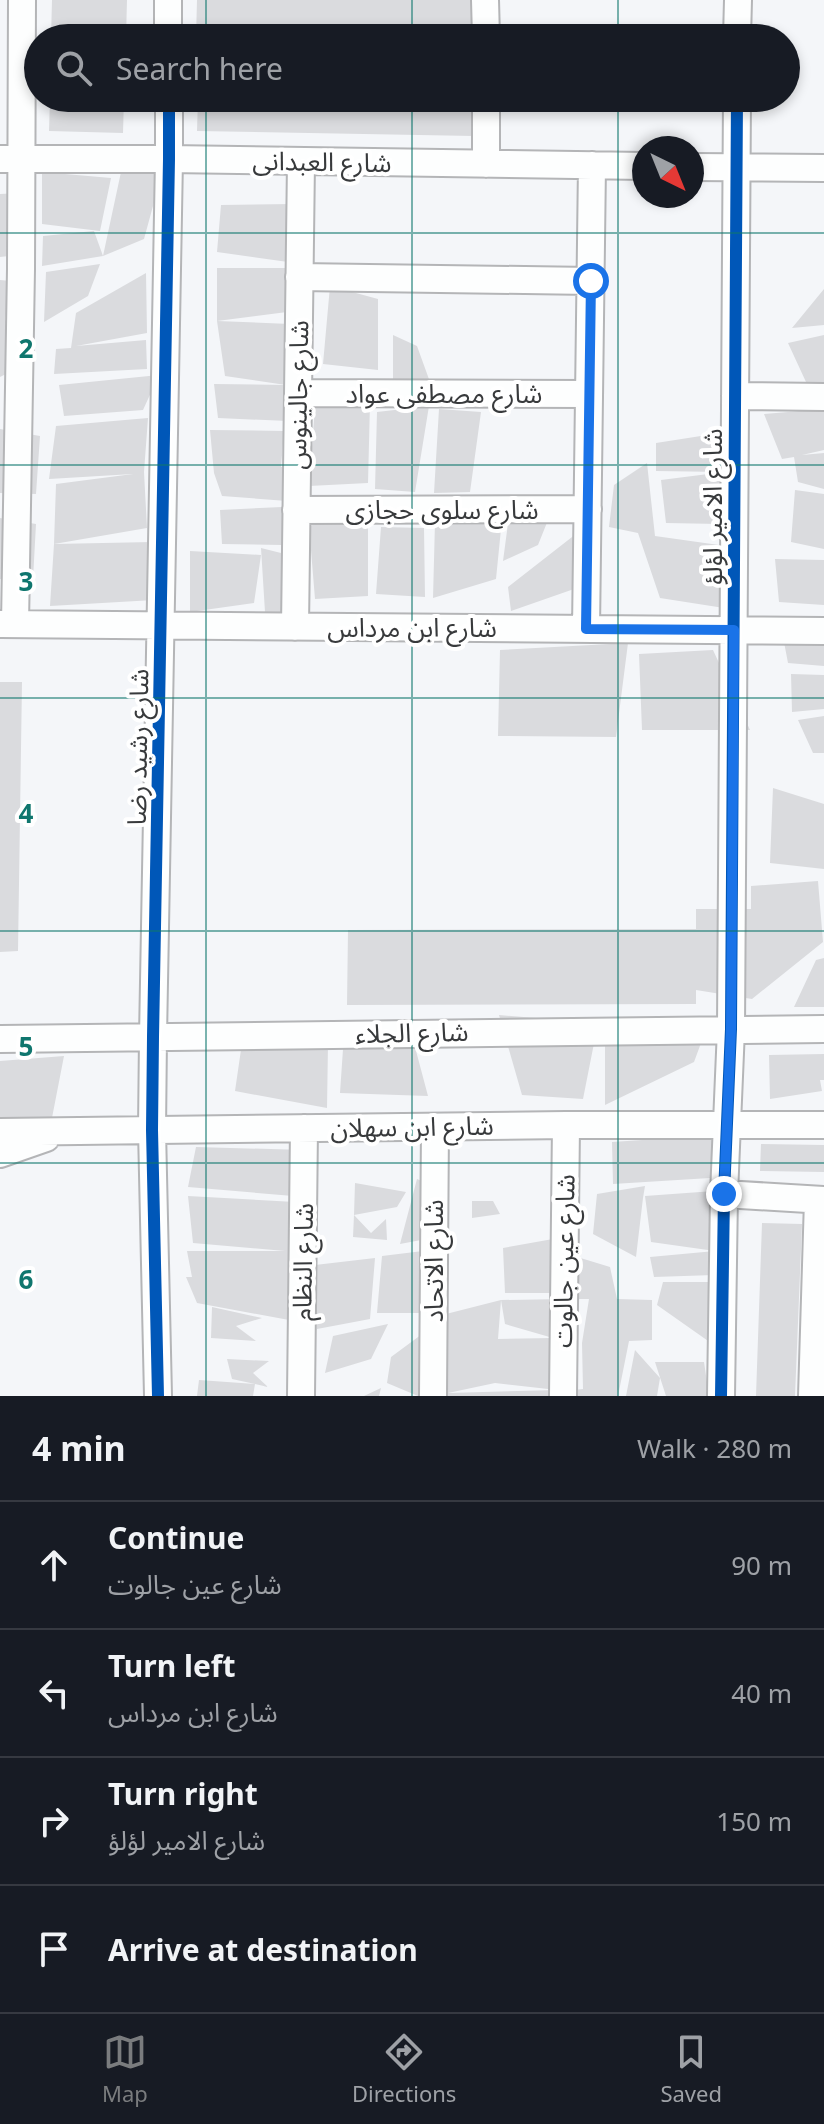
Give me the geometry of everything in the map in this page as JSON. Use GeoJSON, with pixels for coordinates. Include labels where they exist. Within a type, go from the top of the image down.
{"type":"FeatureCollection","features":[{"type":"Feature","properties":{"kind":"street"},"geometry":{"type":"LineString","coordinates":[[8,624],[11,159],[22,0]]}},
{"type":"Feature","properties":{"kind":"street"},"geometry":{"type":"LineString","coordinates":[[168,0],[168,24]]}},
{"type":"Feature","properties":{"kind":"street"},"geometry":{"type":"LineString","coordinates":[[485,0],[486,24]]}},
{"type":"Feature","properties":{"kind":"street"},"geometry":{"type":"LineString","coordinates":[[737,24],[738,0]]}},
{"type":"Feature","properties":{"kind":"street","name":"شارع رشيد رضا"},"geometry":{"type":"LineString","coordinates":[[158,1396],[152,1130],[169,112]]}},
{"type":"Feature","properties":{"kind":"street"},"geometry":{"type":"LineString","coordinates":[[486,112],[486,164]]}},
{"type":"Feature","properties":{"kind":"street","name":"شارع الامير لؤلؤ"},"geometry":{"type":"LineString","coordinates":[[721,1396],[724,1194],[731,1029],[737,112]]}},
{"type":"Feature","properties":{"kind":"street","name":"شارع العبدانى"},"geometry":{"type":"LineString","coordinates":[[11,159],[632,166]]}},
{"type":"Feature","properties":{"kind":"street","name":"شارع جالينوس"},"geometry":{"type":"LineString","coordinates":[[295,627],[301,162]]}},
{"type":"Feature","properties":{"kind":"street"},"geometry":{"type":"LineString","coordinates":[[586,629],[592,165]]}},
{"type":"Feature","properties":{"kind":"street"},"geometry":{"type":"LineString","coordinates":[[704,167],[824,168]]}},
{"type":"Feature","properties":{"kind":"street"},"geometry":{"type":"LineString","coordinates":[[299,277],[591,281]]}},
{"type":"Feature","properties":{"kind":"street","name":"شارع مصطفى عواد"},"geometry":{"type":"LineString","coordinates":[[298,393],[589,394]]}},
{"type":"Feature","properties":{"kind":"street"},"geometry":{"type":"LineString","coordinates":[[735,396],[824,397]]}},
{"type":"Feature","properties":{"kind":"street","name":"شارع سلوى حجازى"},"geometry":{"type":"LineString","coordinates":[[296,510],[588,509]]}},
{"type":"Feature","properties":{"kind":"street","name":"شارع ابن مرداس"},"geometry":{"type":"LineString","coordinates":[[8,624],[824,631]]}},
{"type":"Feature","properties":{"kind":"street","name":"شارع الجلاء"},"geometry":{"type":"LineString","coordinates":[[0,1039],[824,1029]]}},
{"type":"Feature","properties":{"kind":"street","name":"شارع عين جالوت"},"geometry":{"type":"LineString","coordinates":[[563,1396],[566,1125]]}},
{"type":"Feature","properties":{"kind":"street","name":"شارع ابن سهلان"},"geometry":{"type":"LineString","coordinates":[[0,1132],[824,1125]]}},
{"type":"Feature","properties":{"kind":"street","name":"شارع الاتحاد"},"geometry":{"type":"LineString","coordinates":[[433,1396],[435,1127]]}},
{"type":"Feature","properties":{"kind":"street","name":"شارع النظام"},"geometry":{"type":"LineString","coordinates":[[301,1396],[304,1128]]}},
{"type":"Feature","properties":{"kind":"street"},"geometry":{"type":"LineString","coordinates":[[0,1154],[65,1131]]}},
{"type":"Feature","properties":{"kind":"street"},"geometry":{"type":"LineString","coordinates":[[724,1194],[821,1200],[812,1396]]}},
{"type":"Feature","properties":{"kind":"building"},"geometry":{"type":"Polygon","coordinates":[[[52,0],[127,0],[126,24],[51,24],[52,0]]]}},
{"type":"Feature","properties":{"kind":"building"},"geometry":{"type":"Polygon","coordinates":[[[197,0],[474,0],[473,24],[196,24],[197,0]]]}},
{"type":"Feature","properties":{"kind":"building"},"geometry":{"type":"Polygon","coordinates":[[[50,112],[124,112],[123,133],[49,131],[50,112]]]}},
{"type":"Feature","properties":{"kind":"building"},"geometry":{"type":"Polygon","coordinates":[[[198,112],[474,112],[474,136],[197,131],[198,112]]]}},
{"type":"Feature","properties":{"kind":"building"},"geometry":{"type":"Polygon","coordinates":[[[42,172],[111,178],[100,231],[42,224],[42,172]]]}},
{"type":"Feature","properties":{"kind":"building"},"geometry":{"type":"Polygon","coordinates":[[[121,172],[162,173],[144,239],[103,256],[121,172]]]}},
{"type":"Feature","properties":{"kind":"building"},"geometry":{"type":"Polygon","coordinates":[[[21,193],[9,256],[0,257],[0,194],[21,193]]]}},
{"type":"Feature","properties":{"kind":"building"},"geometry":{"type":"Polygon","coordinates":[[[293,204],[288,262],[217,252],[221,205],[293,204]]]}},
{"type":"Feature","properties":{"kind":"building"},"geometry":{"type":"Polygon","coordinates":[[[94,231],[103,256],[42,266],[43,236],[94,231]]]}},
{"type":"Feature","properties":{"kind":"building"},"geometry":{"type":"Polygon","coordinates":[[[100,264],[88,296],[44,322],[46,272],[100,264]]]}},
{"type":"Feature","properties":{"kind":"building"},"geometry":{"type":"Polygon","coordinates":[[[217,268],[291,268],[287,312],[217,321],[217,268]]]}},
{"type":"Feature","properties":{"kind":"building"},"geometry":{"type":"Polygon","coordinates":[[[146,273],[147,333],[76,346],[146,340],[147,369],[54,374],[56,349],[71,348],[76,313],[146,273]]]}},
{"type":"Feature","properties":{"kind":"building"},"geometry":{"type":"Polygon","coordinates":[[[0,280],[11,281],[5,320],[10,321],[6,374],[0,377],[0,280]]]}},
{"type":"Feature","properties":{"kind":"building"},"geometry":{"type":"Polygon","coordinates":[[[330,286],[378,299],[378,370],[323,364],[330,286]]]}},
{"type":"Feature","properties":{"kind":"building"},"geometry":{"type":"Polygon","coordinates":[[[824,289],[824,325],[792,328],[824,289]]]}},
{"type":"Feature","properties":{"kind":"building"},"geometry":{"type":"Polygon","coordinates":[[[217,321],[290,324],[286,385],[225,376],[217,321]]]}},
{"type":"Feature","properties":{"kind":"building"},"geometry":{"type":"Polygon","coordinates":[[[393,335],[417,346],[430,382],[393,382],[393,335]]]}},
{"type":"Feature","properties":{"kind":"building"},"geometry":{"type":"Polygon","coordinates":[[[824,335],[824,383],[806,382],[788,343],[824,335]]]}},
{"type":"Feature","properties":{"kind":"building"},"geometry":{"type":"Polygon","coordinates":[[[159,375],[143,410],[64,416],[59,385],[159,375]]]}},
{"type":"Feature","properties":{"kind":"building"},"geometry":{"type":"Polygon","coordinates":[[[214,384],[286,385],[288,421],[218,418],[214,384]]]}},
{"type":"Feature","properties":{"kind":"building"},"geometry":{"type":"Polygon","coordinates":[[[370,403],[368,483],[309,486],[315,407],[370,403]]]}},
{"type":"Feature","properties":{"kind":"building"},"geometry":{"type":"Polygon","coordinates":[[[429,406],[415,492],[375,489],[377,412],[429,406]]]}},
{"type":"Feature","properties":{"kind":"building"},"geometry":{"type":"Polygon","coordinates":[[[439,409],[481,412],[470,492],[434,493],[439,409]]]}},
{"type":"Feature","properties":{"kind":"building"},"geometry":{"type":"Polygon","coordinates":[[[824,409],[824,450],[802,455],[824,453],[824,489],[798,482],[794,457],[782,459],[764,414],[824,409]]]}},
{"type":"Feature","properties":{"kind":"building"},"geometry":{"type":"Polygon","coordinates":[[[148,418],[144,472],[147,528],[54,544],[56,484],[133,474],[49,479],[56,426],[148,418]]]}},
{"type":"Feature","properties":{"kind":"building"},"geometry":{"type":"Polygon","coordinates":[[[0,429],[40,436],[36,494],[0,493],[0,429]]]}},
{"type":"Feature","properties":{"kind":"building"},"geometry":{"type":"Polygon","coordinates":[[[210,430],[284,431],[281,467],[289,466],[287,501],[222,496],[214,473],[210,430]]]}},
{"type":"Feature","properties":{"kind":"building"},"geometry":{"type":"Polygon","coordinates":[[[720,433],[724,472],[656,471],[656,443],[720,433]]]}},
{"type":"Feature","properties":{"kind":"building"},"geometry":{"type":"Polygon","coordinates":[[[647,463],[655,536],[719,545],[724,608],[660,598],[638,533],[609,527],[614,485],[647,463]]]}},
{"type":"Feature","properties":{"kind":"building"},"geometry":{"type":"Polygon","coordinates":[[[724,472],[720,524],[666,523],[661,480],[724,472]]]}},
{"type":"Feature","properties":{"kind":"building"},"geometry":{"type":"Polygon","coordinates":[[[795,490],[824,494],[824,549],[791,542],[795,490]]]}},
{"type":"Feature","properties":{"kind":"building"},"geometry":{"type":"Polygon","coordinates":[[[282,507],[282,545],[222,544],[220,510],[282,507]]]}},
{"type":"Feature","properties":{"kind":"building"},"geometry":{"type":"Polygon","coordinates":[[[368,510],[368,596],[315,599],[309,526],[368,510]]]}},
{"type":"Feature","properties":{"kind":"building"},"geometry":{"type":"Polygon","coordinates":[[[552,510],[538,545],[503,561],[509,516],[552,510]]]}},
{"type":"Feature","properties":{"kind":"building"},"geometry":{"type":"Polygon","coordinates":[[[0,518],[36,524],[33,579],[0,579],[0,518]]]}},
{"type":"Feature","properties":{"kind":"building"},"geometry":{"type":"Polygon","coordinates":[[[502,519],[496,579],[433,598],[435,522],[502,519]]]}},
{"type":"Feature","properties":{"kind":"building"},"geometry":{"type":"Polygon","coordinates":[[[381,527],[424,528],[425,597],[376,594],[381,527]]]}},
{"type":"Feature","properties":{"kind":"building"},"geometry":{"type":"Polygon","coordinates":[[[581,530],[574,589],[511,611],[508,587],[581,530]]]}},
{"type":"Feature","properties":{"kind":"building"},"geometry":{"type":"Polygon","coordinates":[[[152,542],[154,600],[50,606],[54,544],[152,542]]]}},
{"type":"Feature","properties":{"kind":"building"},"geometry":{"type":"Polygon","coordinates":[[[261,548],[305,559],[308,612],[265,612],[261,548]]]}},
{"type":"Feature","properties":{"kind":"building"},"geometry":{"type":"Polygon","coordinates":[[[190,551],[261,555],[254,603],[190,612],[190,551]]]}},
{"type":"Feature","properties":{"kind":"building"},"geometry":{"type":"Polygon","coordinates":[[[775,559],[824,560],[824,605],[779,602],[775,559]]]}},
{"type":"Feature","properties":{"kind":"building"},"geometry":{"type":"Polygon","coordinates":[[[824,618],[824,666],[788,663],[780,621],[824,618]]]}},
{"type":"Feature","properties":{"kind":"building"},"geometry":{"type":"Polygon","coordinates":[[[628,643],[616,737],[498,736],[500,650],[628,643]]]}},
{"type":"Feature","properties":{"kind":"building"},"geometry":{"type":"Polygon","coordinates":[[[713,650],[750,730],[642,730],[639,654],[713,650]]]}},
{"type":"Feature","properties":{"kind":"building"},"geometry":{"type":"Polygon","coordinates":[[[791,674],[824,675],[824,709],[792,712],[791,674]]]}},
{"type":"Feature","properties":{"kind":"building"},"geometry":{"type":"Polygon","coordinates":[[[0,682],[22,682],[18,951],[0,952],[0,682]]]}},
{"type":"Feature","properties":{"kind":"building"},"geometry":{"type":"Polygon","coordinates":[[[824,716],[824,753],[813,753],[798,720],[824,716]]]}},
{"type":"Feature","properties":{"kind":"building"},"geometry":{"type":"Polygon","coordinates":[[[773,788],[824,804],[824,869],[770,863],[773,788]]]}},
{"type":"Feature","properties":{"kind":"building"},"geometry":{"type":"Polygon","coordinates":[[[818,881],[823,942],[752,999],[696,990],[696,1004],[347,1005],[348,930],[696,929],[696,909],[751,909],[751,886],[818,881]]]}},
{"type":"Feature","properties":{"kind":"building"},"geometry":{"type":"Polygon","coordinates":[[[824,958],[824,1007],[794,1007],[816,960],[824,958]]]}},
{"type":"Feature","properties":{"kind":"building"},"geometry":{"type":"Polygon","coordinates":[[[499,1015],[598,1023],[583,1099],[522,1095],[499,1015]]]}},
{"type":"Feature","properties":{"kind":"building"},"geometry":{"type":"Polygon","coordinates":[[[711,1016],[694,1062],[605,1105],[605,1018],[711,1016]]]}},
{"type":"Feature","properties":{"kind":"building"},"geometry":{"type":"Polygon","coordinates":[[[243,1036],[328,1044],[327,1108],[235,1091],[243,1036]]]}},
{"type":"Feature","properties":{"kind":"building"},"geometry":{"type":"Polygon","coordinates":[[[415,1047],[428,1096],[340,1093],[343,1049],[415,1047]]]}},
{"type":"Feature","properties":{"kind":"building"},"geometry":{"type":"Polygon","coordinates":[[[824,1054],[824,1080],[820,1080],[822,1091],[770,1099],[769,1055],[824,1054]]]}},
{"type":"Feature","properties":{"kind":"building"},"geometry":{"type":"Polygon","coordinates":[[[64,1056],[51,1123],[0,1118],[0,1061],[64,1056]]]}},
{"type":"Feature","properties":{"kind":"building"},"geometry":{"type":"Polygon","coordinates":[[[718,1135],[710,1178],[613,1184],[612,1142],[718,1135]]]}},
{"type":"Feature","properties":{"kind":"building"},"geometry":{"type":"Polygon","coordinates":[[[761,1144],[824,1145],[824,1172],[760,1171],[761,1144]]]}},
{"type":"Feature","properties":{"kind":"building"},"geometry":{"type":"Polygon","coordinates":[[[196,1147],[304,1150],[293,1196],[188,1187],[196,1147]]]}},
{"type":"Feature","properties":{"kind":"building"},"geometry":{"type":"Polygon","coordinates":[[[417,1179],[426,1183],[421,1240],[400,1244],[417,1179]]]}},
{"type":"Feature","properties":{"kind":"building"},"geometry":{"type":"Polygon","coordinates":[[[355,1183],[406,1192],[397,1207],[354,1215],[355,1183]]]}},
{"type":"Feature","properties":{"kind":"building"},"geometry":{"type":"Polygon","coordinates":[[[645,1186],[636,1257],[593,1234],[597,1194],[645,1186]]]}},
{"type":"Feature","properties":{"kind":"building"},"geometry":{"type":"Polygon","coordinates":[[[714,1191],[715,1251],[651,1242],[645,1196],[714,1191]]]}},
{"type":"Feature","properties":{"kind":"building"},"geometry":{"type":"Polygon","coordinates":[[[188,1196],[295,1202],[289,1320],[197,1303],[186,1277],[192,1277],[187,1251],[285,1251],[193,1243],[188,1196]]]}},
{"type":"Feature","properties":{"kind":"building"},"geometry":{"type":"Polygon","coordinates":[[[472,1201],[493,1201],[500,1214],[472,1218],[472,1201]]]}},
{"type":"Feature","properties":{"kind":"building"},"geometry":{"type":"Polygon","coordinates":[[[354,1215],[371,1233],[386,1219],[387,1240],[353,1237],[354,1215]]]}},
{"type":"Feature","properties":{"kind":"building"},"geometry":{"type":"Polygon","coordinates":[[[762,1223],[802,1224],[795,1396],[756,1396],[762,1223]]]}},
{"type":"Feature","properties":{"kind":"building"},"geometry":{"type":"Polygon","coordinates":[[[553,1239],[564,1293],[505,1293],[503,1248],[553,1239]]]}},
{"type":"Feature","properties":{"kind":"building"},"geometry":{"type":"Polygon","coordinates":[[[423,1251],[423,1313],[377,1313],[382,1256],[423,1251]]]}},
{"type":"Feature","properties":{"kind":"building"},"geometry":{"type":"Polygon","coordinates":[[[715,1251],[714,1275],[654,1277],[650,1257],[715,1251]]]}},
{"type":"Feature","properties":{"kind":"building"},"geometry":{"type":"Polygon","coordinates":[[[574,1256],[610,1267],[617,1299],[652,1300],[652,1340],[629,1341],[618,1396],[576,1396],[574,1390],[583,1389],[582,1343],[589,1299],[572,1299],[574,1256]]]}},
{"type":"Feature","properties":{"kind":"building"},"geometry":{"type":"Polygon","coordinates":[[[375,1258],[370,1319],[317,1329],[315,1265],[375,1258]]]}},
{"type":"Feature","properties":{"kind":"building"},"geometry":{"type":"Polygon","coordinates":[[[663,1282],[709,1282],[711,1343],[657,1305],[663,1282]]]}},
{"type":"Feature","properties":{"kind":"building"},"geometry":{"type":"Polygon","coordinates":[[[564,1299],[557,1396],[448,1396],[446,1314],[501,1300],[564,1299]],[[501,1300],[498,1339],[553,1338],[505,1324],[501,1300]],[[495,1383],[448,1393],[557,1390],[495,1383]]]}},
{"type":"Feature","properties":{"kind":"building"},"geometry":{"type":"Polygon","coordinates":[[[212,1307],[262,1318],[236,1326],[256,1341],[211,1338],[212,1307]]]}},
{"type":"Feature","properties":{"kind":"building"},"geometry":{"type":"Polygon","coordinates":[[[388,1324],[371,1359],[325,1373],[333,1336],[388,1324]]]}},
{"type":"Feature","properties":{"kind":"building"},"geometry":{"type":"Polygon","coordinates":[[[433,1326],[418,1396],[387,1383],[391,1357],[433,1326]]]}},
{"type":"Feature","properties":{"kind":"building"},"geometry":{"type":"Polygon","coordinates":[[[635,1350],[660,1378],[657,1396],[626,1396],[635,1350]]]}},
{"type":"Feature","properties":{"kind":"building"},"geometry":{"type":"Polygon","coordinates":[[[227,1359],[269,1361],[253,1373],[268,1387],[232,1379],[227,1359]]]}},
{"type":"Feature","properties":{"kind":"building"},"geometry":{"type":"Polygon","coordinates":[[[655,1362],[704,1362],[709,1396],[666,1396],[655,1362]]]}},
{"type":"Feature","properties":{"kind":"building"},"geometry":{"type":"Polygon","coordinates":[[[199,1380],[255,1384],[253,1396],[197,1396],[199,1380]]]}},
{"type":"Feature","properties":{"kind":"building"},"geometry":{"type":"Polygon","coordinates":[[[381,1388],[379,1396],[364,1396],[381,1388]]]}},
{"type":"Feature","properties":{"kind":"cycle path"},"geometry":{"type":"LineString","coordinates":[[158,1396],[152,1130],[169,112]]}},
{"type":"Feature","properties":{"kind":"cycle path"},"geometry":{"type":"LineString","coordinates":[[721,1396],[724,1194],[731,1029],[737,112]]}},
{"type":"Feature","properties":{"kind":"route"},"geometry":{"type":"LineString","coordinates":[[591,281],[586,629],[734,630],[731,1029],[724,1194]]}}]}
